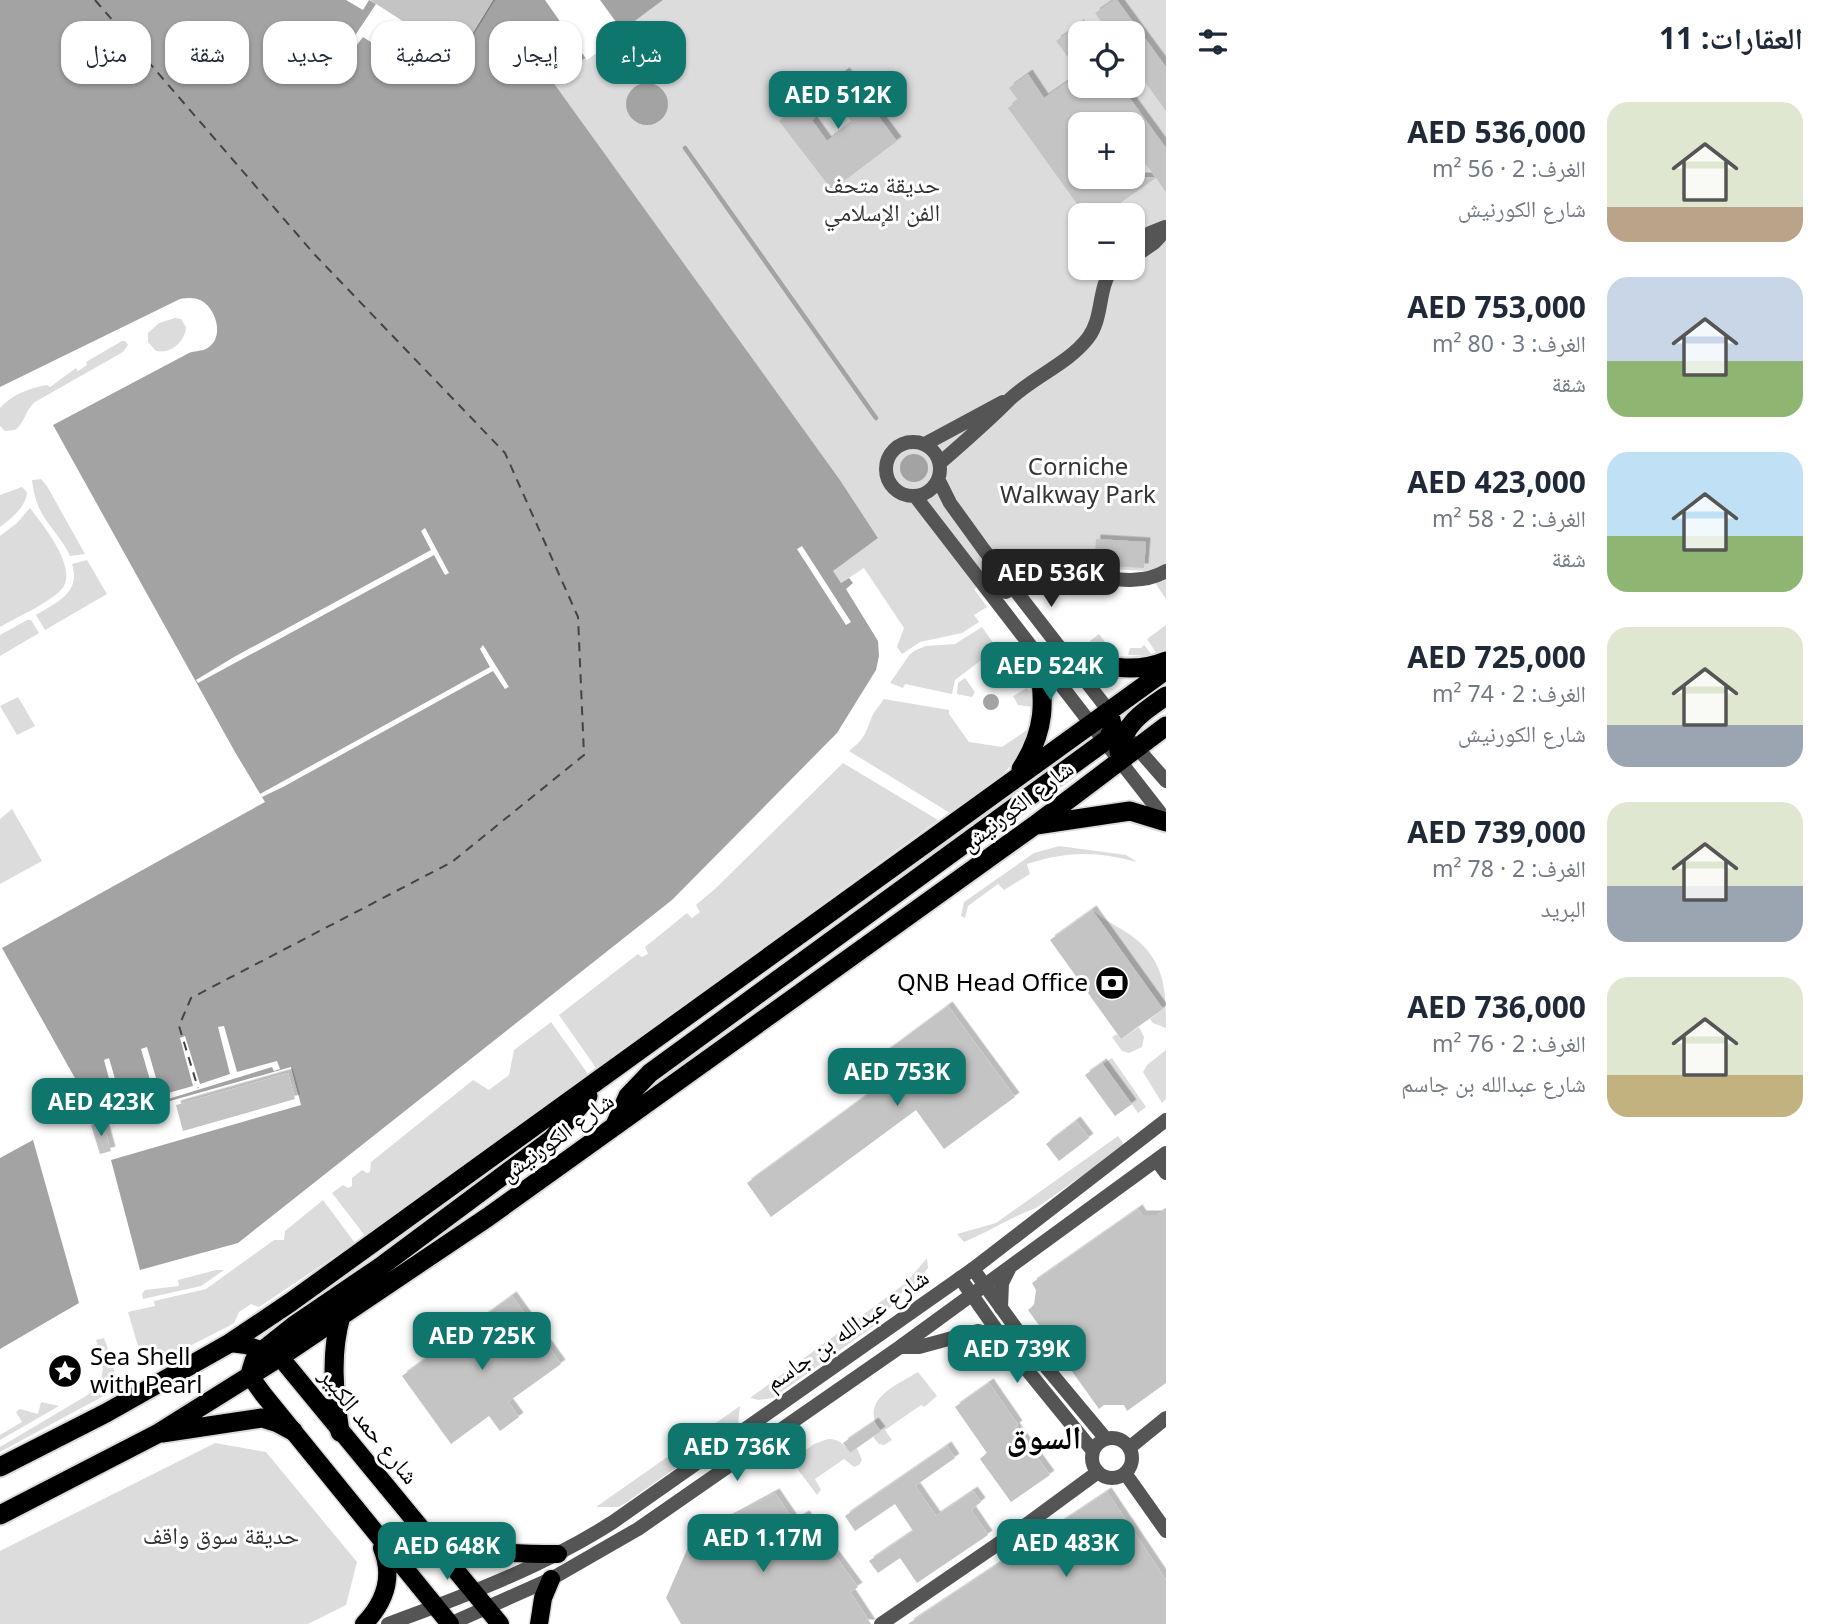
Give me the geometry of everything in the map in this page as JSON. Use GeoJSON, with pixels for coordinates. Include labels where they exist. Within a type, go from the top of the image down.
{"type":"FeatureCollection","features":[{"type":"Feature","properties":{"kind":"highway"},"geometry":{"type":"LineString","coordinates":[[1063,653],[1115,668],[1140,668],[1166,661]]}},
{"type":"Feature","properties":{"kind":"highway"},"geometry":{"type":"LineString","coordinates":[[1014,779],[1035,748],[1043,716],[1038,657]]}},
{"type":"Feature","properties":{"kind":"highway","name":"شارع الكورنيش"},"geometry":{"type":"LineString","coordinates":[[0,1467],[106,1413],[230,1343],[291,1302],[1166,670]]}},
{"type":"Feature","properties":{"kind":"highway"},"geometry":{"type":"LineString","coordinates":[[1119,761],[1131,740],[1137,717],[1166,696]]}},
{"type":"Feature","properties":{"kind":"highway"},"geometry":{"type":"LineString","coordinates":[[615,1126],[628,1096],[650,1073],[1104,742],[1113,728],[1109,711]]}},
{"type":"Feature","properties":{"kind":"highway"},"geometry":{"type":"LineString","coordinates":[[1131,740],[1166,726]]}},
{"type":"Feature","properties":{"kind":"highway","name":"شارع الكورنيش"},"geometry":{"type":"LineString","coordinates":[[271,1354],[341,1316],[488,1217],[1035,825],[1119,761]]}},
{"type":"Feature","properties":{"kind":"highway"},"geometry":{"type":"LineString","coordinates":[[1035,825],[1130,811],[1166,821]]}},
{"type":"Feature","properties":{"kind":"highway"},"geometry":{"type":"LineString","coordinates":[[0,1515],[158,1434],[250,1376],[254,1362],[271,1354],[296,1324],[380,1267],[552,1139],[567,1124],[600,1080]]}},
{"type":"Feature","properties":{"kind":"highway"},"geometry":{"type":"LineString","coordinates":[[340,1432],[334,1365],[341,1316]]}},
{"type":"Feature","properties":{"kind":"highway"},"geometry":{"type":"LineString","coordinates":[[158,1434],[240,1420],[262,1419],[293,1431]]}},
{"type":"Feature","properties":{"kind":"main road"},"geometry":{"type":"LineString","coordinates":[[230,1343],[271,1354]]}},
{"type":"Feature","properties":{"kind":"main road","name":"شارع حمد الكبير"},"geometry":{"type":"LineString","coordinates":[[271,1354],[340,1432],[499,1624]]}},
{"type":"Feature","properties":{"kind":"main road"},"geometry":{"type":"LineString","coordinates":[[250,1376],[450,1624]]}},
{"type":"Feature","properties":{"kind":"main road"},"geometry":{"type":"LineString","coordinates":[[364,1624],[380,1603],[389,1575],[389,1567],[376,1532]]}},
{"type":"Feature","properties":{"kind":"main road"},"geometry":{"type":"LineString","coordinates":[[429,1538],[459,1548],[558,1554]]}},
{"type":"Feature","properties":{"kind":"main road"},"geometry":{"type":"LineString","coordinates":[[539,1624],[543,1598],[551,1579]]}},
{"type":"Feature","properties":{"kind":"street"},"geometry":{"type":"LineString","coordinates":[[1145,236],[1166,228]]}},
{"type":"Feature","properties":{"kind":"street"},"geometry":{"type":"LineString","coordinates":[[1145,249],[1166,228]]}},
{"type":"Feature","properties":{"kind":"street"},"geometry":{"type":"LineString","coordinates":[[940,463],[998,413],[1008,401],[1075,351],[1088,338],[1096,325],[1105,280]]}},
{"type":"Feature","properties":{"kind":"street"},"geometry":{"type":"LineString","coordinates":[[925,444],[986,410],[1008,401]]}},
{"type":"Feature","properties":{"kind":"street"},"geometry":{"type":"LineString","coordinates":[[912,441],[932,448],[940,463],[938,479],[929,491],[915,496],[898,492],[891,486],[885,471],[889,454],[899,445],[912,441]]}},
{"type":"Feature","properties":{"kind":"street"},"geometry":{"type":"LineString","coordinates":[[938,479],[950,503],[1012,587],[1131,740],[1166,780]]}},
{"type":"Feature","properties":{"kind":"street"},"geometry":{"type":"LineString","coordinates":[[915,496],[1166,821]]}},
{"type":"Feature","properties":{"kind":"street"},"geometry":{"type":"LineString","coordinates":[[995,600],[1012,587],[1041,575],[1138,579],[1166,571]]}},
{"type":"Feature","properties":{"kind":"street","name":"شارع عبدالله بن جاسم"},"geometry":{"type":"LineString","coordinates":[[388,1624],[558,1554],[613,1522],[702,1462],[967,1273],[1166,1120]]}},
{"type":"Feature","properties":{"kind":"street"},"geometry":{"type":"LineString","coordinates":[[1161,1157],[1166,1173]]}},
{"type":"Feature","properties":{"kind":"street","name":"شارع عبدالله بن جاسم"},"geometry":{"type":"LineString","coordinates":[[450,1624],[551,1579],[638,1530],[900,1347],[1161,1157]]}},
{"type":"Feature","properties":{"kind":"street"},"geometry":{"type":"LineString","coordinates":[[1001,1308],[1002,1283],[1009,1268]]}},
{"type":"Feature","properties":{"kind":"street"},"geometry":{"type":"LineString","coordinates":[[967,1273],[1010,1349],[1093,1451]]}},
{"type":"Feature","properties":{"kind":"street"},"geometry":{"type":"LineString","coordinates":[[978,1290],[1001,1308],[1031,1349],[1106,1439]]}},
{"type":"Feature","properties":{"kind":"street"},"geometry":{"type":"LineString","coordinates":[[900,1347],[919,1347],[978,1331],[992,1335],[1010,1349]]}},
{"type":"Feature","properties":{"kind":"street"},"geometry":{"type":"LineString","coordinates":[[1129,1448],[1166,1418]]}},
{"type":"Feature","properties":{"kind":"street"},"geometry":{"type":"LineString","coordinates":[[1106,1439],[1119,1439],[1129,1448],[1132,1461],[1125,1473],[1114,1478],[1098,1472],[1092,1462],[1093,1451],[1106,1439]]}},
{"type":"Feature","properties":{"kind":"street"},"geometry":{"type":"LineString","coordinates":[[881,1624],[1098,1472]]}},
{"type":"Feature","properties":{"kind":"street"},"geometry":{"type":"LineString","coordinates":[[1125,1473],[1166,1531]]}},
{"type":"Feature","properties":{"kind":"green space","name":"حديقة متحف الفن الإسلامي"},"geometry":{"type":"Polygon","coordinates":[[[663,0],[1166,0],[1166,599],[1147,571],[1028,565],[1021,570],[1013,561],[974,589],[987,607],[974,615],[979,622],[962,633],[920,642],[902,654],[897,647],[904,628],[864,568],[841,583],[832,571],[878,538],[840,480],[554,84],[582,84],[582,60],[596,50],[596,84],[686,84],[686,21],[635,21],[663,0]]]}},
{"type":"Feature","properties":{"kind":"green space"},"geometry":{"type":"Polygon","coordinates":[[[181,319],[186,327],[183,338],[172,349],[156,351],[148,342],[148,333],[159,323],[181,319]]]}},
{"type":"Feature","properties":{"kind":"green space"},"geometry":{"type":"Polygon","coordinates":[[[122,341],[128,345],[123,352],[35,402],[15,430],[5,431],[0,426],[0,408],[10,399],[34,388],[47,385],[50,387],[122,341]]]}},
{"type":"Feature","properties":{"kind":"green space"},"geometry":{"type":"Polygon","coordinates":[[[41,479],[85,554],[70,556],[42,514],[35,498],[32,480],[41,479]]]}},
{"type":"Feature","properties":{"kind":"green space"},"geometry":{"type":"Polygon","coordinates":[[[22,487],[27,492],[24,503],[14,516],[0,527],[0,495],[22,487]]]}},
{"type":"Feature","properties":{"kind":"green space"},"geometry":{"type":"Polygon","coordinates":[[[30,508],[63,560],[66,581],[61,590],[49,600],[0,627],[0,536],[30,508]]]}},
{"type":"Feature","properties":{"kind":"green space"},"geometry":{"type":"Polygon","coordinates":[[[87,560],[107,594],[45,630],[36,615],[65,596],[73,582],[72,564],[87,560]]]}},
{"type":"Feature","properties":{"kind":"green space"},"geometry":{"type":"Polygon","coordinates":[[[31,620],[39,633],[0,656],[0,635],[31,620]]]}},
{"type":"Feature","properties":{"kind":"green space"},"geometry":{"type":"Polygon","coordinates":[[[1166,625],[1166,654],[1159,657],[1147,639],[1166,625]]]}},
{"type":"Feature","properties":{"kind":"green space"},"geometry":{"type":"Polygon","coordinates":[[[982,627],[994,644],[992,660],[980,661],[955,680],[952,694],[905,684],[903,688],[890,683],[910,654],[916,650],[926,646],[955,644],[982,627]]]}},
{"type":"Feature","properties":{"kind":"green space"},"geometry":{"type":"Polygon","coordinates":[[[1099,634],[1108,646],[1106,654],[1089,648],[1090,641],[1099,634]]]}},
{"type":"Feature","properties":{"kind":"green space"},"geometry":{"type":"Polygon","coordinates":[[[1144,645],[1157,657],[1135,663],[1110,661],[1110,658],[1126,660],[1152,656],[1128,655],[1130,648],[1141,648],[1144,645]]]}},
{"type":"Feature","properties":{"kind":"green space"},"geometry":{"type":"Polygon","coordinates":[[[1031,673],[1036,693],[1036,715],[1033,714],[1033,707],[1018,705],[1013,696],[1027,688],[1033,694],[1028,674],[1031,673]]]}},
{"type":"Feature","properties":{"kind":"green space"},"geometry":{"type":"Polygon","coordinates":[[[965,678],[975,692],[972,697],[957,694],[958,683],[965,678]]]}},
{"type":"Feature","properties":{"kind":"green space"},"geometry":{"type":"Polygon","coordinates":[[[18,697],[35,726],[17,735],[0,706],[18,697]]]}},
{"type":"Feature","properties":{"kind":"green space"},"geometry":{"type":"Polygon","coordinates":[[[884,699],[949,710],[949,714],[969,742],[1002,747],[1030,728],[1024,750],[1020,748],[1023,752],[1003,774],[950,813],[849,751],[863,736],[873,714],[884,699]]]}},
{"type":"Feature","properties":{"kind":"green space"},"geometry":{"type":"Polygon","coordinates":[[[843,763],[938,820],[596,1068],[559,1015],[638,954],[642,957],[648,954],[645,947],[687,913],[692,918],[700,912],[696,905],[843,763]]]}},
{"type":"Feature","properties":{"kind":"green space"},"geometry":{"type":"Polygon","coordinates":[[[12,809],[42,861],[0,884],[0,819],[12,809]]]}},
{"type":"Feature","properties":{"kind":"green space"},"geometry":{"type":"Polygon","coordinates":[[[1059,846],[1126,855],[1137,862],[1082,854],[1027,864],[1030,874],[1004,890],[998,884],[968,906],[965,918],[961,916],[964,902],[1034,853],[1059,846]]]}},
{"type":"Feature","properties":{"kind":"green space"},"geometry":{"type":"Polygon","coordinates":[[[1092,910],[1129,934],[1157,964],[1164,987],[1166,1028],[1150,1019],[1163,1009],[1092,910]]]}},
{"type":"Feature","properties":{"kind":"green space"},"geometry":{"type":"Polygon","coordinates":[[[551,1022],[588,1074],[366,1237],[332,1193],[343,1185],[348,1188],[352,1186],[352,1178],[362,1170],[370,1172],[371,1162],[473,1080],[489,1090],[509,1075],[514,1050],[551,1022]]]}},
{"type":"Feature","properties":{"kind":"green space"},"geometry":{"type":"Polygon","coordinates":[[[1139,1027],[1144,1037],[1142,1047],[1129,1053],[1122,1051],[1112,1037],[1117,1034],[1121,1039],[1139,1027]]]}},
{"type":"Feature","properties":{"kind":"green space"},"geometry":{"type":"Polygon","coordinates":[[[1166,1050],[1166,1099],[1162,1103],[1143,1072],[1147,1065],[1166,1050]]]}},
{"type":"Feature","properties":{"kind":"green space"},"geometry":{"type":"Polygon","coordinates":[[[1112,1058],[1146,1107],[1138,1113],[1103,1064],[1112,1058]]]}},
{"type":"Feature","properties":{"kind":"green space"},"geometry":{"type":"Polygon","coordinates":[[[1118,1136],[1125,1146],[1036,1208],[964,1242],[957,1234],[996,1223],[1118,1136]]]}},
{"type":"Feature","properties":{"kind":"green space"},"geometry":{"type":"Polygon","coordinates":[[[323,1200],[355,1243],[259,1307],[251,1304],[239,1312],[234,1323],[227,1327],[170,1356],[154,1361],[141,1356],[128,1312],[155,1306],[154,1301],[206,1289],[274,1240],[284,1240],[285,1231],[323,1200]]]}},
{"type":"Feature","properties":{"kind":"green space"},"geometry":{"type":"Polygon","coordinates":[[[927,1258],[928,1268],[911,1288],[906,1287],[878,1323],[773,1398],[750,1398],[906,1283],[927,1258]]]}},
{"type":"Feature","properties":{"kind":"green space"},"geometry":{"type":"Polygon","coordinates":[[[224,1270],[201,1286],[143,1299],[145,1290],[179,1286],[178,1280],[224,1270]]]}},
{"type":"Feature","properties":{"kind":"green space"},"geometry":{"type":"Polygon","coordinates":[[[104,1338],[114,1373],[109,1393],[0,1452],[0,1447],[93,1390],[103,1371],[96,1340],[104,1338]]]}},
{"type":"Feature","properties":{"kind":"green space"},"geometry":{"type":"Polygon","coordinates":[[[918,1372],[937,1396],[885,1430],[892,1440],[884,1445],[879,1444],[873,1437],[880,1431],[874,1411],[877,1402],[890,1389],[918,1372]]]}},
{"type":"Feature","properties":{"kind":"green space"},"geometry":{"type":"Polygon","coordinates":[[[41,1402],[59,1406],[0,1440],[0,1435],[22,1422],[16,1412],[20,1409],[38,1414],[41,1402]]]}},
{"type":"Feature","properties":{"kind":"green space"},"geometry":{"type":"Polygon","coordinates":[[[740,1406],[738,1424],[729,1431],[619,1507],[596,1507],[740,1406]]]}},
{"type":"Feature","properties":{"kind":"green space"},"geometry":{"type":"Polygon","coordinates":[[[828,1439],[841,1443],[850,1453],[857,1448],[862,1460],[854,1467],[844,1459],[815,1479],[821,1490],[817,1495],[796,1467],[804,1460],[800,1454],[814,1444],[828,1439]]]}},
{"type":"Feature","properties":{"kind":"green space","name":"حديقة سوق واقف"},"geometry":{"type":"Polygon","coordinates":[[[215,1443],[266,1452],[357,1562],[346,1605],[308,1624],[0,1624],[0,1551],[215,1443]]]}},
{"type":"Feature","properties":{"kind":"shaded area"},"geometry":{"type":"Polygon","coordinates":[[[0,0],[663,0],[635,21],[596,21],[596,50],[582,60],[582,21],[489,21],[489,84],[554,84],[840,480],[878,538],[833,571],[841,583],[849,578],[853,583],[846,589],[878,641],[876,670],[837,733],[672,900],[238,1243],[140,1270],[111,1160],[301,1105],[291,1067],[99,1121],[2,948],[265,802],[53,425],[189,353],[206,349],[216,339],[215,318],[202,301],[193,298],[180,299],[0,387],[0,0]]]}},
{"type":"Feature","properties":{"kind":"shaded area"},"geometry":{"type":"Polygon","coordinates":[[[639,85],[655,85],[662,89],[666,96],[666,112],[662,119],[655,123],[639,123],[632,119],[628,112],[628,96],[632,89],[639,85]]]}},
{"type":"Feature","properties":{"kind":"shaded area"},"geometry":{"type":"Polygon","coordinates":[[[914,454],[924,458],[928,468],[924,478],[914,482],[904,478],[900,468],[904,458],[914,454]]]}},
{"type":"Feature","properties":{"kind":"shaded area"},"geometry":{"type":"Polygon","coordinates":[[[988,694],[994,694],[999,702],[997,708],[988,710],[983,705],[983,699],[988,694]]]}},
{"type":"Feature","properties":{"kind":"shaded area"},"geometry":{"type":"Polygon","coordinates":[[[33,1140],[79,1303],[0,1349],[0,1158],[33,1140]]]}},
{"type":"Feature","properties":{"kind":"shaded area"},"geometry":{"type":"Polygon","coordinates":[[[63,1356],[69,1357],[77,1365],[77,1377],[69,1385],[63,1386],[57,1385],[49,1377],[48,1371],[49,1365],[57,1357],[63,1356]]]}},
{"type":"Feature","properties":{"kind":"pier"},"geometry":{"type":"Polygon","coordinates":[[[346,0],[369,0],[363,10],[346,0]]]}},
{"type":"Feature","properties":{"kind":"pier"},"geometry":{"type":"Polygon","coordinates":[[[369,0],[493,0],[475,29],[475,21],[371,21],[371,42],[363,37],[357,45],[357,32],[376,4],[369,0]]]}},
{"type":"Feature","properties":{"kind":"pier"},"geometry":{"type":"Polygon","coordinates":[[[545,0],[600,0],[615,21],[596,21],[596,53],[587,60],[582,53],[582,21],[560,21],[545,0]]]}},
{"type":"Feature","properties":{"kind":"pier"},"geometry":{"type":"Polygon","coordinates":[[[425,528],[449,573],[445,575],[434,555],[198,683],[196,680],[234,657],[431,550],[421,531],[425,528]]]}},
{"type":"Feature","properties":{"kind":"pier"},"geometry":{"type":"Polygon","coordinates":[[[802,546],[851,622],[846,625],[797,549],[802,546]]]}},
{"type":"Feature","properties":{"kind":"pier"},"geometry":{"type":"Polygon","coordinates":[[[483,645],[509,687],[505,689],[493,671],[262,797],[260,794],[490,667],[480,649],[483,645]]]}},
{"type":"Feature","properties":{"kind":"pier"},"geometry":{"type":"Polygon","coordinates":[[[224,1026],[237,1072],[277,1061],[280,1069],[274,1071],[272,1067],[103,1119],[102,1113],[117,1108],[104,1060],[109,1058],[123,1107],[155,1097],[141,1049],[147,1047],[161,1095],[193,1086],[180,1038],[185,1036],[200,1084],[230,1074],[218,1027],[224,1026]]]}},
{"type":"Feature","properties":{"kind":"building"},"geometry":{"type":"Polygon","coordinates":[[[370,0],[493,0],[475,29],[475,21],[403,21],[370,0]]]}},
{"type":"Feature","properties":{"kind":"building"},"geometry":{"type":"Polygon","coordinates":[[[1117,0],[1132,21],[1101,21],[1095,13],[1117,0]]]}},
{"type":"Feature","properties":{"kind":"building"},"geometry":{"type":"Polygon","coordinates":[[[1068,32],[1068,57],[1056,41],[1068,32]]]}},
{"type":"Feature","properties":{"kind":"building"},"geometry":{"type":"Polygon","coordinates":[[[1145,38],[1166,67],[1166,111],[1145,82],[1145,38]]]}},
{"type":"Feature","properties":{"kind":"building"},"geometry":{"type":"Polygon","coordinates":[[[845,72],[897,141],[832,190],[779,121],[845,72]],[[837,102],[812,120],[827,141],[852,122],[837,102]]]}},
{"type":"Feature","properties":{"kind":"building"},"geometry":{"type":"Polygon","coordinates":[[[1028,74],[1044,98],[1068,81],[1068,98],[1130,98],[1140,112],[1068,112],[1068,189],[1140,189],[1120,203],[1076,203],[1008,108],[1018,100],[1009,88],[1028,74]]]}},
{"type":"Feature","properties":{"kind":"building"},"geometry":{"type":"Polygon","coordinates":[[[1145,119],[1166,148],[1166,192],[1156,178],[1145,186],[1145,177],[1155,177],[1145,163],[1145,119]]]}},
{"type":"Feature","properties":{"kind":"building"},"geometry":{"type":"Polygon","coordinates":[[[1096,539],[1146,542],[1144,568],[1094,565],[1096,539]]]}},
{"type":"Feature","properties":{"kind":"building","name":"QNB Head Office"},"geometry":{"type":"Polygon","coordinates":[[[1092,910],[1163,1009],[1121,1039],[1050,940],[1092,910]]]}},
{"type":"Feature","properties":{"kind":"building"},"geometry":{"type":"Polygon","coordinates":[[[948,1006],[1015,1097],[944,1149],[916,1110],[771,1217],[747,1183],[896,1074],[882,1055],[948,1006]]]}},
{"type":"Feature","properties":{"kind":"building"},"geometry":{"type":"Polygon","coordinates":[[[1102,1063],[1132,1104],[1115,1116],[1085,1075],[1102,1063]]]}},
{"type":"Feature","properties":{"kind":"building"},"geometry":{"type":"Polygon","coordinates":[[[288,1073],[295,1099],[183,1131],[176,1105],[288,1073]]]}},
{"type":"Feature","properties":{"kind":"building"},"geometry":{"type":"Polygon","coordinates":[[[1076,1121],[1089,1138],[1059,1161],[1046,1144],[1076,1121]]]}},
{"type":"Feature","properties":{"kind":"building"},"geometry":{"type":"Polygon","coordinates":[[[103,1122],[111,1151],[100,1154],[91,1125],[103,1122]]]}},
{"type":"Feature","properties":{"kind":"building"},"geometry":{"type":"Polygon","coordinates":[[[1138,1209],[1142,1215],[1157,1215],[1166,1210],[1166,1383],[1127,1411],[1124,1405],[1104,1405],[1099,1409],[1028,1310],[1034,1305],[1036,1290],[1032,1283],[1138,1209]]]}},
{"type":"Feature","properties":{"kind":"building"},"geometry":{"type":"Polygon","coordinates":[[[512,1296],[561,1364],[508,1402],[519,1417],[500,1431],[489,1416],[451,1444],[402,1376],[512,1296]]]}},
{"type":"Feature","properties":{"kind":"building"},"geometry":{"type":"Polygon","coordinates":[[[989,1383],[1018,1425],[1015,1427],[1050,1475],[1011,1502],[980,1459],[987,1453],[955,1407],[989,1383]]]}},
{"type":"Feature","properties":{"kind":"building"},"geometry":{"type":"Polygon","coordinates":[[[874,1422],[881,1431],[850,1453],[843,1443],[874,1422]]]}},
{"type":"Feature","properties":{"kind":"building"},"geometry":{"type":"Polygon","coordinates":[[[947,1446],[955,1458],[915,1486],[936,1516],[973,1491],[981,1502],[971,1510],[988,1535],[917,1583],[900,1558],[878,1573],[869,1561],[913,1531],[895,1504],[855,1531],[845,1516],[947,1446]]]}},
{"type":"Feature","properties":{"kind":"building"},"geometry":{"type":"Polygon","coordinates":[[[1107,1492],[1166,1580],[1166,1624],[908,1624],[1107,1492]]]}},
{"type":"Feature","properties":{"kind":"building"},"geometry":{"type":"Polygon","coordinates":[[[775,1493],[794,1521],[805,1515],[858,1587],[850,1592],[871,1624],[681,1624],[666,1598],[692,1538],[775,1493]]]}},
{"type":"Feature","properties":{"kind":"waterway"},"geometry":{"type":"LineString","coordinates":[[685,148],[876,418]]}},
{"type":"Feature","properties":{"kind":"ferry route"},"geometry":{"type":"LineString","coordinates":[[95,0],[315,255],[505,453],[578,617],[584,755],[452,862],[191,998],[179,1026],[198,1088]]}},
{"type":"Feature","properties":{"kind":"place","name":"QNB Head Office"},"geometry":{"type":"Point","coordinates":[1112,983]}},
{"type":"Feature","properties":{"kind":"place","name":"Sea Shell with Pearl"},"geometry":{"type":"Point","coordinates":[65,1371]}},
{"type":"Feature","properties":{"kind":"district","name":"السوق"},"geometry":{"type":"Point","coordinates":[1044,1438]}},
{"type":"Feature","properties":{"kind":"park label","name":"Corniche Walkway Park"},"geometry":{"type":"Point","coordinates":[1078,481]}}]}
